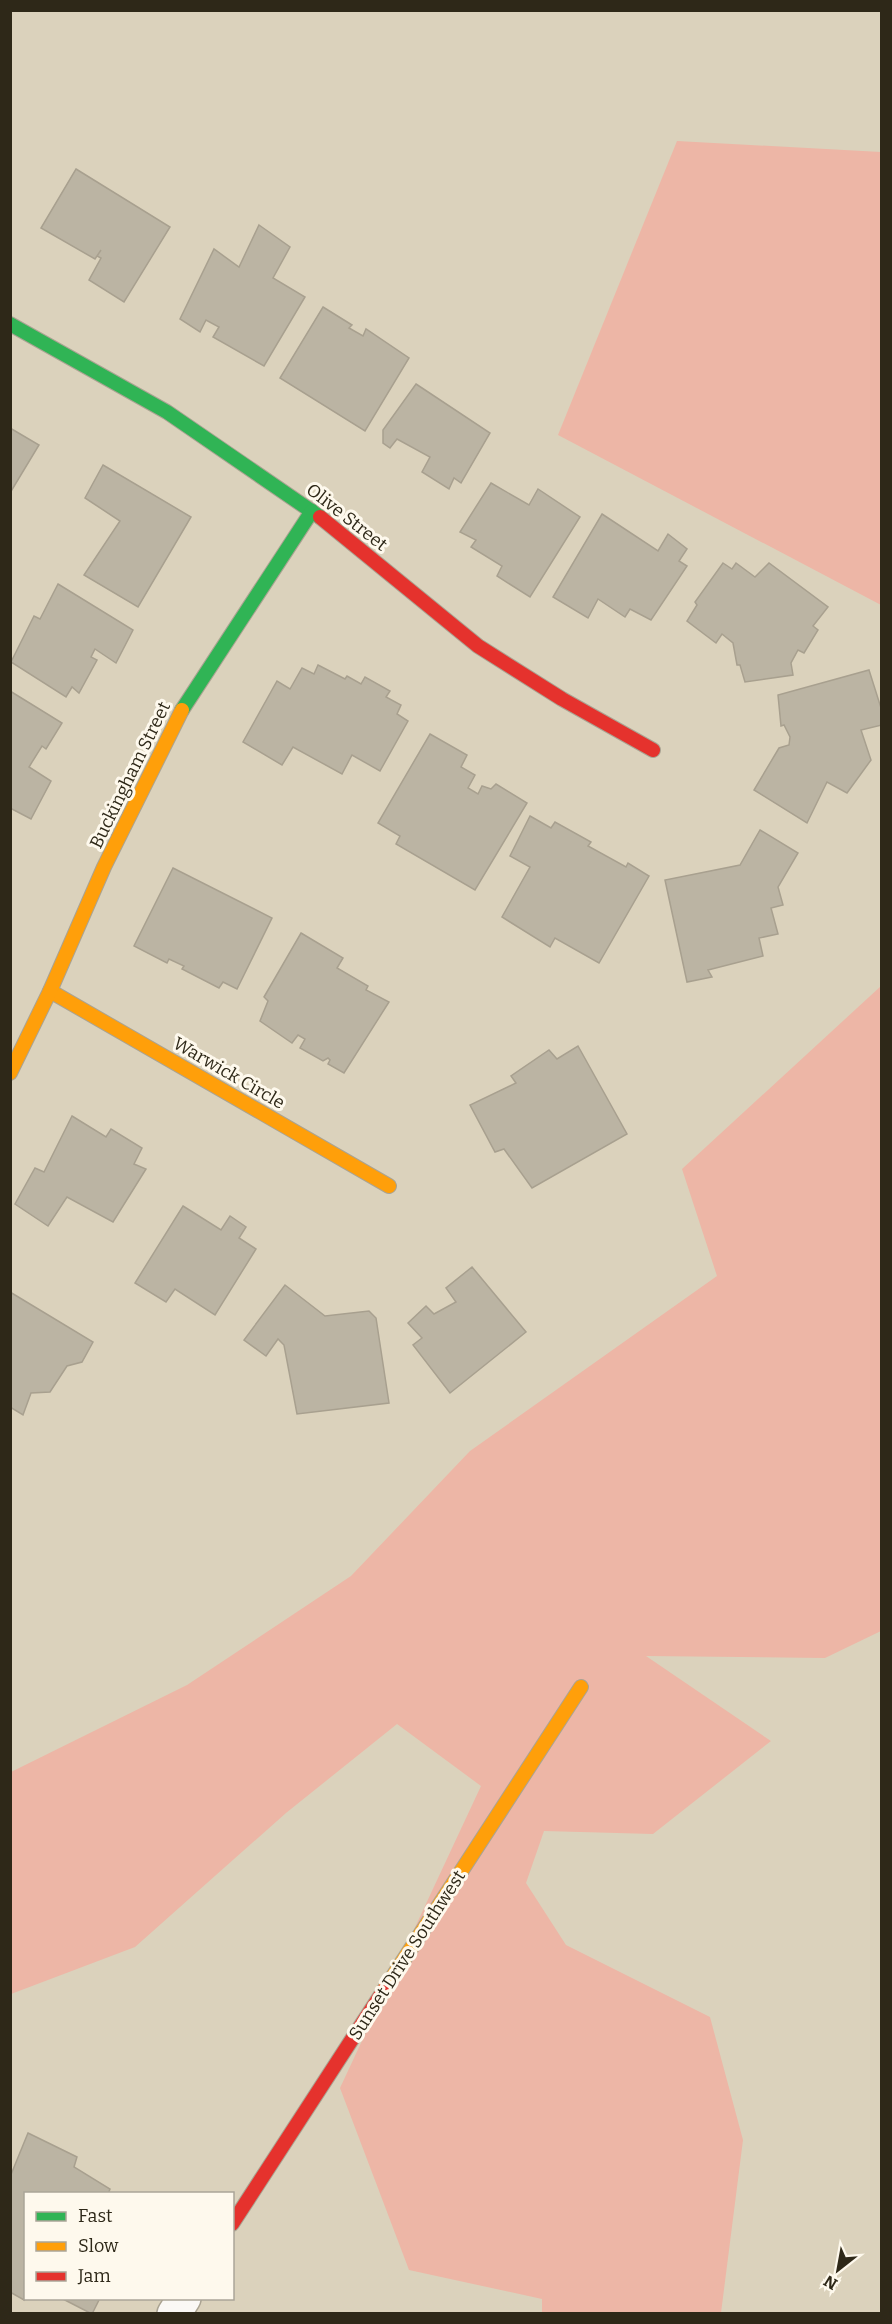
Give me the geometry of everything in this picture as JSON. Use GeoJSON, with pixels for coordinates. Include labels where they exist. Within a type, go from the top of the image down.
{"type":"FeatureCollection","features":[{"type":"Feature","properties":{"kind":"street","name":"Olive Street"},"geometry":{"type":"LineString","coordinates":[[10,324],[167,412],[312,511],[478,646],[562,699],[653,750]]}},
{"type":"Feature","properties":{"kind":"street","name":"Buckingham Street"},"geometry":{"type":"LineString","coordinates":[[10,1073],[50,991],[104,867],[186,702],[312,511]]}},
{"type":"Feature","properties":{"kind":"street","name":"Warwick Circle"},"geometry":{"type":"LineString","coordinates":[[50,991],[389,1186]]}},
{"type":"Feature","properties":{"kind":"street","name":"Sunset Drive Southwest"},"geometry":{"type":"LineString","coordinates":[[234,2221],[580,1687]]}},
{"type":"Feature","properties":{"kind":"street"},"geometry":{"type":"LineString","coordinates":[[174,2313],[183,2300]]}},
{"type":"Feature","properties":{"kind":"shaded area"},"geometry":{"type":"Polygon","coordinates":[[[677,141],[881,152],[881,605],[558,435],[677,141]]]}},
{"type":"Feature","properties":{"kind":"shaded area"},"geometry":{"type":"Polygon","coordinates":[[[881,986],[881,1631],[825,1658],[646,1656],[771,1741],[653,1834],[544,1831],[526,1883],[566,1945],[710,2017],[743,2140],[721,2313],[542,2313],[542,2299],[409,2270],[340,2088],[481,1786],[397,1724],[286,1813],[135,1947],[11,1994],[11,1772],[187,1685],[351,1576],[470,1451],[717,1276],[682,1169],[881,986]]]}},
{"type":"Feature","properties":{"kind":"building"},"geometry":{"type":"Polygon","coordinates":[[[76,169],[170,227],[124,302],[89,280],[101,258],[97,256],[95,259],[41,228],[76,169]]]}},
{"type":"Feature","properties":{"kind":"building"},"geometry":{"type":"Polygon","coordinates":[[[259,225],[290,247],[273,278],[305,297],[264,366],[213,337],[219,327],[206,320],[200,332],[180,319],[214,249],[239,267],[259,225]]]}},
{"type":"Feature","properties":{"kind":"building"},"geometry":{"type":"Polygon","coordinates":[[[323,307],[352,325],[349,328],[363,336],[366,329],[409,358],[365,431],[280,378],[323,307]]]}},
{"type":"Feature","properties":{"kind":"building"},"geometry":{"type":"Polygon","coordinates":[[[416,384],[490,433],[461,483],[454,478],[449,489],[422,472],[430,457],[397,439],[390,448],[383,443],[383,430],[416,384]]]}},
{"type":"Feature","properties":{"kind":"building"},"geometry":{"type":"Polygon","coordinates":[[[10,428],[39,445],[10,493],[10,428]]]}},
{"type":"Feature","properties":{"kind":"building"},"geometry":{"type":"Polygon","coordinates":[[[103,465],[191,517],[138,607],[84,575],[120,521],[85,498],[103,465]]]}},
{"type":"Feature","properties":{"kind":"building"},"geometry":{"type":"Polygon","coordinates":[[[491,483],[529,505],[538,489],[580,517],[530,597],[497,576],[502,566],[471,547],[476,540],[460,532],[491,483]]]}},
{"type":"Feature","properties":{"kind":"building"},"geometry":{"type":"Polygon","coordinates":[[[602,514],[658,551],[668,534],[687,549],[679,561],[687,566],[651,620],[630,609],[625,617],[598,599],[588,618],[553,597],[602,514]]]}},
{"type":"Feature","properties":{"kind":"building"},"geometry":{"type":"Polygon","coordinates":[[[723,563],[732,569],[736,563],[755,577],[769,563],[828,607],[813,626],[818,630],[804,653],[798,650],[791,663],[793,675],[745,682],[740,665],[737,665],[733,643],[722,634],[716,643],[687,621],[697,605],[695,602],[723,563]]]}},
{"type":"Feature","properties":{"kind":"building"},"geometry":{"type":"Polygon","coordinates":[[[58,584],[133,630],[116,663],[95,649],[91,657],[97,660],[79,693],[72,687],[66,697],[11,662],[34,616],[40,619],[58,584]]]}},
{"type":"Feature","properties":{"kind":"building"},"geometry":{"type":"Polygon","coordinates":[[[318,665],[345,679],[347,676],[361,684],[365,677],[390,691],[386,697],[401,705],[397,714],[408,721],[380,771],[352,755],[342,774],[293,747],[282,765],[243,742],[277,681],[290,689],[302,668],[314,674],[318,665]]]}},
{"type":"Feature","properties":{"kind":"building"},"geometry":{"type":"Polygon","coordinates":[[[869,670],[882,711],[882,725],[861,730],[871,760],[847,793],[827,782],[807,823],[754,790],[779,748],[789,745],[790,737],[784,725],[781,726],[778,695],[869,670]]]}},
{"type":"Feature","properties":{"kind":"building"},"geometry":{"type":"Polygon","coordinates":[[[10,691],[62,723],[46,749],[42,746],[29,767],[51,781],[31,819],[10,808],[10,691]]]}},
{"type":"Feature","properties":{"kind":"building"},"geometry":{"type":"Polygon","coordinates":[[[430,734],[467,755],[461,767],[475,775],[468,788],[478,794],[482,786],[491,789],[496,784],[527,803],[475,890],[396,844],[400,836],[378,823],[430,734]]]}},
{"type":"Feature","properties":{"kind":"building"},"geometry":{"type":"Polygon","coordinates":[[[530,816],[551,828],[555,822],[591,842],[588,846],[626,867],[628,863],[649,876],[599,963],[555,938],[550,947],[502,917],[530,867],[510,856],[530,816]]]}},
{"type":"Feature","properties":{"kind":"building"},"geometry":{"type":"Polygon","coordinates":[[[760,830],[798,853],[778,887],[783,905],[771,908],[778,934],[759,938],[763,956],[708,970],[712,977],[687,982],[665,880],[740,865],[760,830]]]}},
{"type":"Feature","properties":{"kind":"building"},"geometry":{"type":"Polygon","coordinates":[[[173,868],[272,918],[237,989],[223,982],[219,988],[182,969],[184,966],[169,959],[167,963],[134,946],[173,868]]]}},
{"type":"Feature","properties":{"kind":"building"},"geometry":{"type":"Polygon","coordinates":[[[301,933],[343,958],[337,968],[368,986],[366,990],[389,1002],[344,1073],[328,1064],[330,1060],[328,1058],[323,1061],[300,1048],[305,1039],[298,1035],[292,1043],[260,1021],[268,1001],[264,997],[301,933]]]}},
{"type":"Feature","properties":{"kind":"building"},"geometry":{"type":"Polygon","coordinates":[[[578,1046],[627,1134],[532,1188],[504,1149],[495,1152],[470,1105],[516,1083],[511,1076],[549,1050],[557,1059],[578,1046]]]}},
{"type":"Feature","properties":{"kind":"building"},"geometry":{"type":"Polygon","coordinates":[[[72,1116],[106,1137],[111,1129],[142,1148],[134,1164],[146,1169],[113,1222],[67,1197],[48,1226],[15,1204],[35,1168],[44,1172],[72,1116]]]}},
{"type":"Feature","properties":{"kind":"building"},"geometry":{"type":"Polygon","coordinates":[[[183,1206],[221,1230],[230,1216],[246,1227],[239,1238],[256,1249],[215,1315],[175,1289],[166,1302],[135,1283],[183,1206]]]}},
{"type":"Feature","properties":{"kind":"building"},"geometry":{"type":"Polygon","coordinates":[[[472,1267],[526,1332],[450,1393],[413,1345],[422,1338],[408,1323],[426,1306],[434,1314],[456,1302],[446,1288],[472,1267]]]}},
{"type":"Feature","properties":{"kind":"building"},"geometry":{"type":"Polygon","coordinates":[[[285,1285],[325,1316],[369,1311],[376,1318],[389,1403],[297,1414],[284,1345],[278,1339],[266,1356],[244,1340],[285,1285]]]}},
{"type":"Feature","properties":{"kind":"building"},"geometry":{"type":"Polygon","coordinates":[[[10,1292],[93,1342],[82,1362],[67,1366],[50,1392],[31,1393],[23,1415],[10,1407],[10,1292]]]}},
{"type":"Feature","properties":{"kind":"building"},"geometry":{"type":"Polygon","coordinates":[[[28,2133],[77,2157],[74,2167],[110,2189],[109,2192],[24,2192],[24,2300],[10,2292],[10,2177],[28,2133]]]}},
{"type":"Feature","properties":{"kind":"building"},"geometry":{"type":"Polygon","coordinates":[[[65,2300],[99,2300],[92,2314],[65,2300]]]}},
{"type":"Feature","properties":{"kind":"traffic: fast"},"geometry":{"type":"LineString","coordinates":[[10,324],[167,412],[320,517]]}},
{"type":"Feature","properties":{"kind":"traffic: fast"},"geometry":{"type":"LineString","coordinates":[[182,710],[312,511]]}},
{"type":"Feature","properties":{"kind":"traffic: slow"},"geometry":{"type":"LineString","coordinates":[[10,1073],[50,991],[104,867],[182,710]]}},
{"type":"Feature","properties":{"kind":"traffic: slow"},"geometry":{"type":"LineString","coordinates":[[50,991],[389,1186]]}},
{"type":"Feature","properties":{"kind":"traffic: slow"},"geometry":{"type":"LineString","coordinates":[[384,1990],[581,1687]]}},
{"type":"Feature","properties":{"kind":"traffic: jam"},"geometry":{"type":"LineString","coordinates":[[320,517],[478,646],[562,699],[653,750]]}},
{"type":"Feature","properties":{"kind":"traffic: jam"},"geometry":{"type":"LineString","coordinates":[[234,2221],[384,1990]]}}]}
